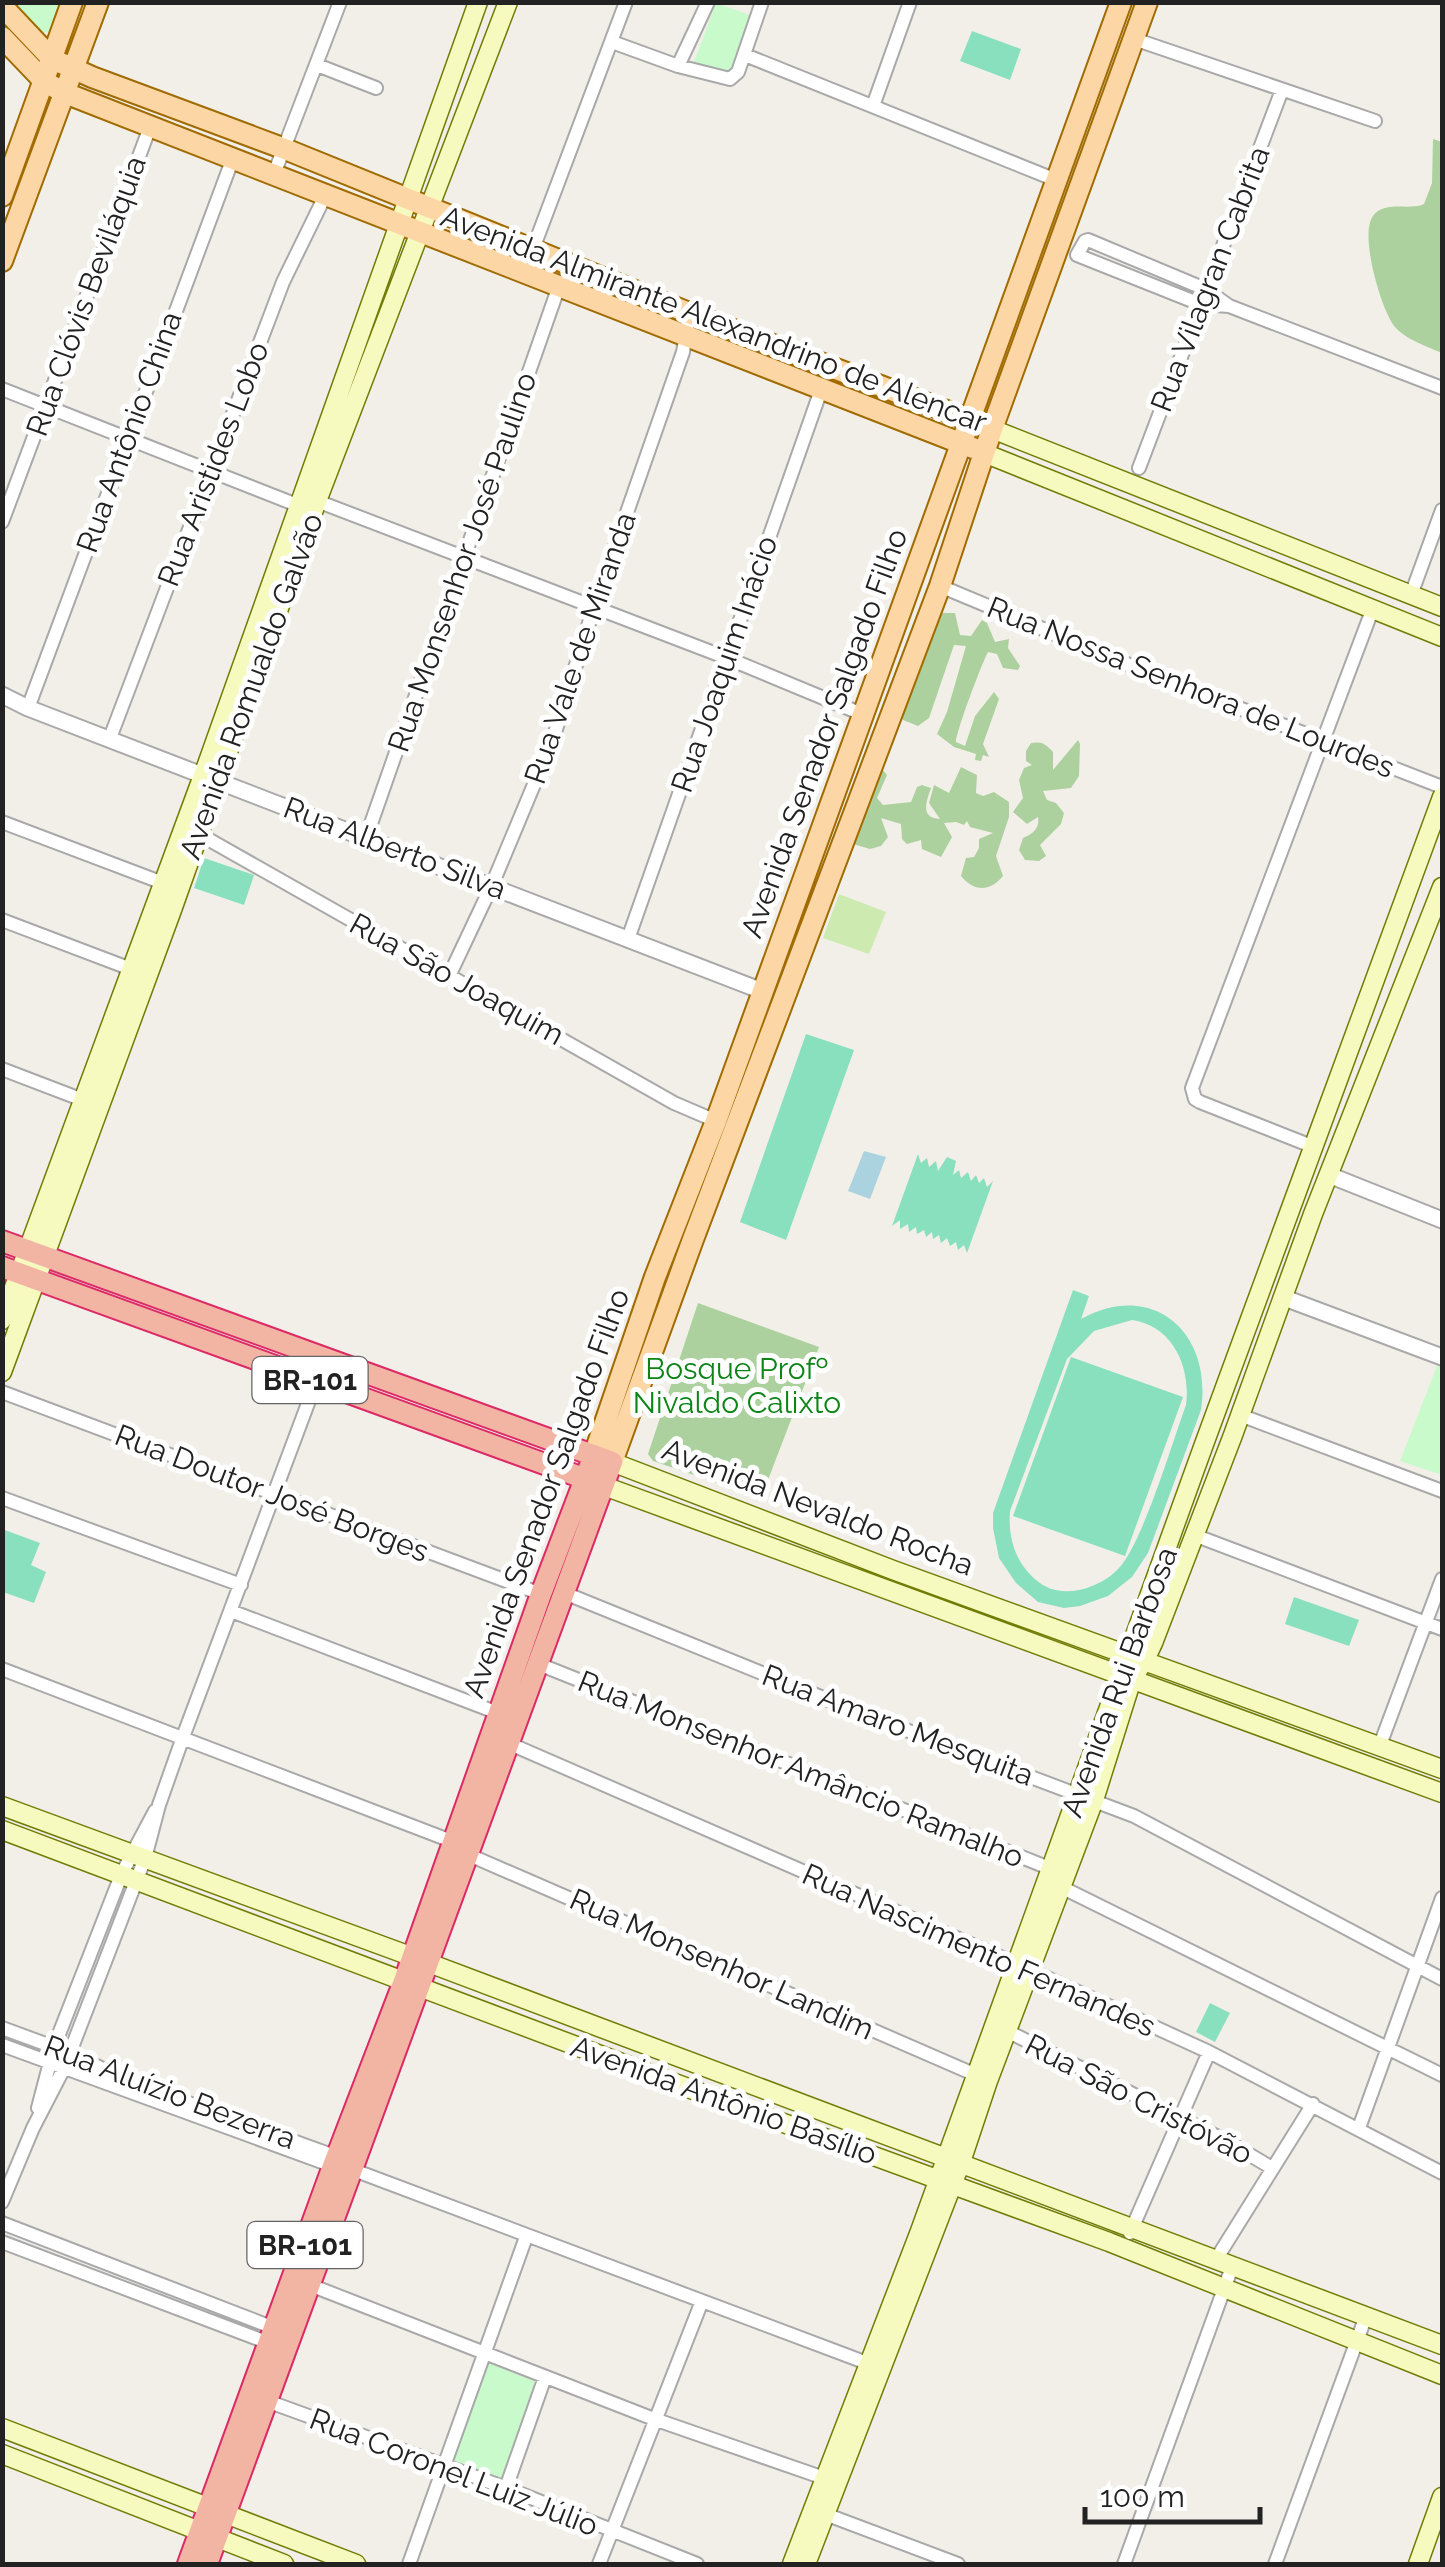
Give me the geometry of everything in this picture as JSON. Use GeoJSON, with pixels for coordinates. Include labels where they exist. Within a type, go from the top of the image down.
{"type":"FeatureCollection","features":[{"type":"Feature","properties":{"kind":"highway","name":"Avenida Nevaldo Rocha"},"geometry":{"type":"LineString","coordinates":[[2,1241],[603,1458]]}},
{"type":"Feature","properties":{"kind":"highway","name":"Avenida Nevaldo Rocha"},"geometry":{"type":"LineString","coordinates":[[19,1272],[594,1482]]}},
{"type":"Feature","properties":{"kind":"highway","name":"Avenida Senador Salgado Filho"},"geometry":{"type":"LineString","coordinates":[[188,2564],[208,2536],[272,2336],[412,1984],[460,1848],[498,1713],[551,1593],[603,1458]]}},
{"type":"Feature","properties":{"kind":"highway","name":"Avenida Senador Salgado Filho"},"geometry":{"type":"LineString","coordinates":[[460,1848],[508,1743],[536,1663],[551,1593]]}},
{"type":"Feature","properties":{"kind":"highway","name":"Avenida Senador Salgado Filho"},"geometry":{"type":"LineString","coordinates":[[217,2512],[267,2401],[310,2285],[340,2164]]}},
{"type":"Feature","properties":{"kind":"highway","name":"Avenida Senador Salgado Filho"},"geometry":{"type":"LineString","coordinates":[[207,2564],[208,2536]]}},
{"type":"Feature","properties":{"kind":"main road"},"geometry":{"type":"LineString","coordinates":[[2,196],[72,2]]}},
{"type":"Feature","properties":{"kind":"main road"},"geometry":{"type":"LineString","coordinates":[[2,261],[98,2]]}},
{"type":"Feature","properties":{"kind":"main road","name":"Avenida Romualdo Galvão"},"geometry":{"type":"LineString","coordinates":[[2,1320],[19,1272],[34,1253],[199,834],[211,777],[297,505],[478,2]]}},
{"type":"Feature","properties":{"kind":"main road","name":"Avenida Romualdo Galvão"},"geometry":{"type":"LineString","coordinates":[[34,1253],[83,1100],[163,884],[211,777],[508,2]]}},
{"type":"Feature","properties":{"kind":"main road","name":"Avenida Senador Salgado Filho"},"geometry":{"type":"LineString","coordinates":[[682,1239],[716,1121],[762,991],[1120,2]]}},
{"type":"Feature","properties":{"kind":"main road","name":"Avenida Senador Salgado Filho"},"geometry":{"type":"LineString","coordinates":[[603,1458],[682,1239],[940,586],[992,429],[1147,2]]}},
{"type":"Feature","properties":{"kind":"main road","name":"Avenida Almirante Alexandrino de Alencar"},"geometry":{"type":"LineString","coordinates":[[2,6],[52,59],[74,69],[604,278],[821,390],[1442,637]]}},
{"type":"Feature","properties":{"kind":"main road","name":"Avenida Almirante Alexandrino de Alencar"},"geometry":{"type":"LineString","coordinates":[[2,37],[45,82],[150,127],[588,298],[690,325],[971,420],[1442,607]]}},
{"type":"Feature","properties":{"kind":"main road"},"geometry":{"type":"LineString","coordinates":[[588,298],[604,296],[608,286],[604,278]]}},
{"type":"Feature","properties":{"kind":"main road","name":"Avenida Rui Barbosa"},"geometry":{"type":"LineString","coordinates":[[1137,1657],[1203,1447],[1442,797]]}},
{"type":"Feature","properties":{"kind":"main road","name":"Avenida Rui Barbosa"},"geometry":{"type":"LineString","coordinates":[[954,2159],[976,2075],[1057,1878],[1126,1677],[1194,1535],[1234,1435],[1313,1214],[1442,887]]}},
{"type":"Feature","properties":{"kind":"main road"},"geometry":{"type":"LineString","coordinates":[[1294,1202],[1313,1214]]}},
{"type":"Feature","properties":{"kind":"main road","name":"Avenida Romualdo Galvão"},"geometry":{"type":"LineString","coordinates":[[2,1372],[19,1272]]}},
{"type":"Feature","properties":{"kind":"main road"},"geometry":{"type":"LineString","coordinates":[[1214,1421],[1220,1430],[1234,1435]]}},
{"type":"Feature","properties":{"kind":"main road"},"geometry":{"type":"LineString","coordinates":[[1203,1447],[1224,1459]]}},
{"type":"Feature","properties":{"kind":"main road","name":"Avenida Nevaldo Rocha"},"geometry":{"type":"LineString","coordinates":[[603,1458],[893,1570],[1442,1769]]}},
{"type":"Feature","properties":{"kind":"main road","name":"Avenida Nevaldo Rocha"},"geometry":{"type":"LineString","coordinates":[[594,1482],[1442,1793]]}},
{"type":"Feature","properties":{"kind":"main road","name":"Avenida Antônio Basílio"},"geometry":{"type":"LineString","coordinates":[[2,1806],[954,2159],[1442,2345]]}},
{"type":"Feature","properties":{"kind":"main road","name":"Avenida Antônio Basílio"},"geometry":{"type":"LineString","coordinates":[[2,1830],[1124,2248],[1442,2375]]}},
{"type":"Feature","properties":{"kind":"main road"},"geometry":{"type":"LineString","coordinates":[[213,1907],[259,1902]]}},
{"type":"Feature","properties":{"kind":"main road","name":"Avenida Rui Barbosa"},"geometry":{"type":"LineString","coordinates":[[806,2564],[954,2159],[1007,2030],[1023,1968]]}},
{"type":"Feature","properties":{"kind":"main road","name":"Avenida Rui Barbosa"},"geometry":{"type":"LineString","coordinates":[[792,2564],[867,2362],[946,2182]]}},
{"type":"Feature","properties":{"kind":"main road"},"geometry":{"type":"LineString","coordinates":[[2,2428],[356,2564]]}},
{"type":"Feature","properties":{"kind":"main road"},"geometry":{"type":"LineString","coordinates":[[2,2454],[284,2564]]}},
{"type":"Feature","properties":{"kind":"main road"},"geometry":{"type":"LineString","coordinates":[[88,2461],[99,2490]]}},
{"type":"Feature","properties":{"kind":"main road"},"geometry":{"type":"LineString","coordinates":[[1418,2564],[1440,2509]]}},
{"type":"Feature","properties":{"kind":"street"},"geometry":{"type":"LineString","coordinates":[[274,174],[340,2]]}},
{"type":"Feature","properties":{"kind":"street"},"geometry":{"type":"LineString","coordinates":[[533,249],[626,2]]}},
{"type":"Feature","properties":{"kind":"street"},"geometry":{"type":"LineString","coordinates":[[678,66],[708,2]]}},
{"type":"Feature","properties":{"kind":"street"},"geometry":{"type":"LineString","coordinates":[[872,106],[910,2]]}},
{"type":"Feature","properties":{"kind":"street"},"geometry":{"type":"LineString","coordinates":[[612,42],[725,79],[738,72],[760,3]]}},
{"type":"Feature","properties":{"kind":"street"},"geometry":{"type":"LineString","coordinates":[[1134,39],[1375,121]]}},
{"type":"Feature","properties":{"kind":"street"},"geometry":{"type":"LineString","coordinates":[[745,55],[1056,180]]}},
{"type":"Feature","properties":{"kind":"street"},"geometry":{"type":"LineString","coordinates":[[316,65],[376,88]]}},
{"type":"Feature","properties":{"kind":"street","name":"Rua Vilagran Cabrita"},"geometry":{"type":"LineString","coordinates":[[1139,468],[1282,90]]}},
{"type":"Feature","properties":{"kind":"street","name":"Rua Clóvis Beviláquia"},"geometry":{"type":"LineString","coordinates":[[2,522],[150,127]]}},
{"type":"Feature","properties":{"kind":"street","name":"Rua Antônio China"},"geometry":{"type":"LineString","coordinates":[[28,708],[232,158]]}},
{"type":"Feature","properties":{"kind":"street","name":"Rua Aristides Lobo"},"geometry":{"type":"LineString","coordinates":[[110,738],[283,282],[326,194]]}},
{"type":"Feature","properties":{"kind":"street"},"geometry":{"type":"LineString","coordinates":[[1228,306],[1200,304],[1078,255],[1084,240],[1088,240],[1205,289],[1228,306],[1442,388]]}},
{"type":"Feature","properties":{"kind":"street","name":"Rua Monsenhor José Paulino"},"geometry":{"type":"LineString","coordinates":[[366,838],[559,286]]}},
{"type":"Feature","properties":{"kind":"street","name":"Rua Vale de Miranda"},"geometry":{"type":"LineString","coordinates":[[450,974],[553,738],[690,325]]}},
{"type":"Feature","properties":{"kind":"street"},"geometry":{"type":"LineString","coordinates":[[2,389],[297,505]]}},
{"type":"Feature","properties":{"kind":"street","name":"Rua Joaquim Inácio"},"geometry":{"type":"LineString","coordinates":[[628,939],[821,390]]}},
{"type":"Feature","properties":{"kind":"street"},"geometry":{"type":"LineString","coordinates":[[317,501],[727,658],[862,714]]}},
{"type":"Feature","properties":{"kind":"street"},"geometry":{"type":"LineString","coordinates":[[1411,594],[1442,510]]}},
{"type":"Feature","properties":{"kind":"street","name":"Rua Nossa Senhora de Lourdes"},"geometry":{"type":"LineString","coordinates":[[940,586],[1146,672],[1442,787]]}},
{"type":"Feature","properties":{"kind":"street"},"geometry":{"type":"LineString","coordinates":[[1314,1147],[1200,1102],[1192,1088],[1373,608]]}},
{"type":"Feature","properties":{"kind":"street","name":"Rua Alberto Silva"},"geometry":{"type":"LineString","coordinates":[[2,695],[762,991]]}},
{"type":"Feature","properties":{"kind":"street","name":"Rua Alberto Silva"},"geometry":{"type":"LineString","coordinates":[[2,704],[18,710],[28,708]]}},
{"type":"Feature","properties":{"kind":"street"},"geometry":{"type":"LineString","coordinates":[[2,822],[163,884]]}},
{"type":"Feature","properties":{"kind":"street","name":"Rua São Joaquim"},"geometry":{"type":"LineString","coordinates":[[199,834],[674,1103],[716,1121]]}},
{"type":"Feature","properties":{"kind":"street"},"geometry":{"type":"LineString","coordinates":[[2,920],[132,970]]}},
{"type":"Feature","properties":{"kind":"street"},"geometry":{"type":"LineString","coordinates":[[2,1069],[83,1100]]}},
{"type":"Feature","properties":{"kind":"street"},"geometry":{"type":"LineString","coordinates":[[1329,1175],[1442,1220]]}},
{"type":"Feature","properties":{"kind":"street"},"geometry":{"type":"LineString","coordinates":[[1282,1297],[1442,1357]]}},
{"type":"Feature","properties":{"kind":"street"},"geometry":{"type":"LineString","coordinates":[[32,2128],[54,2046],[159,1805],[316,1382]]}},
{"type":"Feature","properties":{"kind":"street","name":"Rua Doutor José Borges"},"geometry":{"type":"LineString","coordinates":[[2,1392],[551,1593]]}},
{"type":"Feature","properties":{"kind":"street"},"geometry":{"type":"LineString","coordinates":[[1240,1415],[1442,1490]]}},
{"type":"Feature","properties":{"kind":"street"},"geometry":{"type":"LineString","coordinates":[[2,1498],[241,1585]]}},
{"type":"Feature","properties":{"kind":"street"},"geometry":{"type":"LineString","coordinates":[[1194,1535],[1442,1629]]}},
{"type":"Feature","properties":{"kind":"street"},"geometry":{"type":"LineString","coordinates":[[1380,1745],[1442,1579]]}},
{"type":"Feature","properties":{"kind":"street","name":"Rua Amaro Mesquita"},"geometry":{"type":"LineString","coordinates":[[551,1593],[1153,1825],[1442,1979]]}},
{"type":"Feature","properties":{"kind":"street"},"geometry":{"type":"LineString","coordinates":[[231,1611],[498,1713]]}},
{"type":"Feature","properties":{"kind":"street","name":"Rua Monsenhor Amâncio Ramalho"},"geometry":{"type":"LineString","coordinates":[[536,1663],[1057,1878],[1442,2075]]}},
{"type":"Feature","properties":{"kind":"street","name":"Rua Monsenhor Landim"},"geometry":{"type":"LineString","coordinates":[[2,1669],[460,1848],[976,2075]]}},
{"type":"Feature","properties":{"kind":"street","name":"Rua Nascimento Fernandes"},"geometry":{"type":"LineString","coordinates":[[508,1743],[1208,2052],[1442,2173]]}},
{"type":"Feature","properties":{"kind":"street"},"geometry":{"type":"LineString","coordinates":[[2,2202],[32,2128],[70,2053],[129,1875]]}},
{"type":"Feature","properties":{"kind":"street"},"geometry":{"type":"LineString","coordinates":[[1359,2128],[1442,1898]]}},
{"type":"Feature","properties":{"kind":"street"},"geometry":{"type":"LineString","coordinates":[[69,2008],[83,2014]]}},
{"type":"Feature","properties":{"kind":"street","name":"Rua Aluízio Bezerra"},"geometry":{"type":"LineString","coordinates":[[2,2028],[70,2053],[147,2093]]}},
{"type":"Feature","properties":{"kind":"street","name":"Rua São Cristóvão"},"geometry":{"type":"LineString","coordinates":[[1007,2030],[1272,2168]]}},
{"type":"Feature","properties":{"kind":"street","name":"Rua Aluízio Bezerra"},"geometry":{"type":"LineString","coordinates":[[2,2045],[288,2144],[867,2362]]}},
{"type":"Feature","properties":{"kind":"street"},"geometry":{"type":"LineString","coordinates":[[1124,2248],[1208,2052]]}},
{"type":"Feature","properties":{"kind":"street"},"geometry":{"type":"LineString","coordinates":[[1124,2564],[1223,2290],[1224,2264],[1272,2168],[1313,2104]]}},
{"type":"Feature","properties":{"kind":"street"},"geometry":{"type":"LineString","coordinates":[[2,2223],[198,2300],[272,2336]]}},
{"type":"Feature","properties":{"kind":"street"},"geometry":{"type":"LineString","coordinates":[[408,2564],[526,2236]]}},
{"type":"Feature","properties":{"kind":"street"},"geometry":{"type":"LineString","coordinates":[[2,2242],[192,2315],[272,2336]]}},
{"type":"Feature","properties":{"kind":"street"},"geometry":{"type":"LineString","coordinates":[[61,2263],[68,2248]]}},
{"type":"Feature","properties":{"kind":"street"},"geometry":{"type":"LineString","coordinates":[[310,2285],[654,2419],[824,2478]]}},
{"type":"Feature","properties":{"kind":"street"},"geometry":{"type":"LineString","coordinates":[[192,2315],[198,2300]]}},
{"type":"Feature","properties":{"kind":"street"},"geometry":{"type":"LineString","coordinates":[[599,2564],[702,2300]]}},
{"type":"Feature","properties":{"kind":"street"},"geometry":{"type":"LineString","coordinates":[[1274,2564],[1366,2316]]}},
{"type":"Feature","properties":{"kind":"street"},"geometry":{"type":"LineString","coordinates":[[506,2488],[546,2378]]}},
{"type":"Feature","properties":{"kind":"street","name":"Rua Coronel Luiz Júlio"},"geometry":{"type":"LineString","coordinates":[[267,2401],[506,2488],[697,2564]]}},
{"type":"Feature","properties":{"kind":"street"},"geometry":{"type":"LineString","coordinates":[[825,2514],[958,2564]]}},
{"type":"Feature","properties":{"kind":"green space"},"geometry":{"type":"Polygon","coordinates":[[[13,3],[65,3],[53,31],[42,33],[13,3]]]}},
{"type":"Feature","properties":{"kind":"green space"},"geometry":{"type":"Polygon","coordinates":[[[716,3],[750,15],[729,74],[694,62],[716,3]]]}},
{"type":"Feature","properties":{"kind":"green space"},"geometry":{"type":"Polygon","coordinates":[[[972,31],[1021,49],[1010,80],[960,61],[972,31]]]}},
{"type":"Feature","properties":{"kind":"green space"},"geometry":{"type":"Polygon","coordinates":[[[1433,139],[1442,142],[1442,353],[1411,339],[1389,318],[1378,289],[1369,239],[1369,225],[1378,211],[1424,204],[1432,183],[1433,139]]]}},
{"type":"Feature","properties":{"kind":"green space"},"geometry":{"type":"Polygon","coordinates":[[[940,613],[955,613],[960,635],[971,636],[982,620],[987,623],[995,642],[1009,639],[1008,648],[1020,666],[1018,670],[1003,668],[997,654],[988,652],[980,669],[956,742],[965,746],[975,716],[994,692],[999,699],[983,744],[989,757],[983,755],[981,761],[975,760],[976,754],[954,747],[937,734],[966,646],[954,645],[929,718],[918,726],[903,720],[902,711],[930,624],[940,613]]]}},
{"type":"Feature","properties":{"kind":"green space"},"geometry":{"type":"Polygon","coordinates":[[[1078,740],[1079,776],[1071,788],[1043,791],[1047,800],[1056,803],[1064,813],[1061,824],[1040,845],[1046,856],[1039,861],[1025,860],[1019,850],[1023,838],[1038,824],[1038,817],[1027,824],[1013,812],[1023,798],[1019,780],[1024,768],[1032,765],[1026,761],[1026,751],[1031,743],[1046,745],[1053,752],[1053,770],[1078,740]]]}},
{"type":"Feature","properties":{"kind":"green space"},"geometry":{"type":"Polygon","coordinates":[[[961,767],[977,775],[976,793],[983,796],[994,792],[1009,802],[1009,817],[996,856],[1003,876],[993,885],[977,887],[961,876],[966,858],[974,857],[979,848],[979,839],[993,833],[970,827],[967,821],[964,825],[944,823],[952,837],[941,857],[922,849],[921,840],[907,844],[902,839],[901,824],[881,818],[888,837],[881,846],[870,849],[853,844],[881,768],[887,775],[877,798],[883,805],[911,802],[917,787],[922,785],[931,788],[926,804],[929,816],[940,819],[929,803],[934,785],[949,793],[961,767]]]}},
{"type":"Feature","properties":{"kind":"green space"},"geometry":{"type":"Polygon","coordinates":[[[204,858],[254,875],[244,905],[194,888],[204,858]]]}},
{"type":"Feature","properties":{"kind":"green space"},"geometry":{"type":"Polygon","coordinates":[[[839,894],[886,912],[869,954],[823,938],[839,894]]]}},
{"type":"Feature","properties":{"kind":"green space"},"geometry":{"type":"Polygon","coordinates":[[[806,1034],[854,1050],[786,1240],[740,1222],[806,1034]]]}},
{"type":"Feature","properties":{"kind":"green space"},"geometry":{"type":"Polygon","coordinates":[[[918,1154],[921,1163],[927,1158],[929,1167],[936,1161],[938,1171],[947,1157],[956,1161],[953,1175],[959,1170],[961,1178],[968,1172],[971,1181],[976,1175],[979,1183],[984,1178],[987,1187],[993,1181],[967,1253],[964,1245],[958,1250],[956,1242],[950,1246],[947,1238],[941,1243],[939,1235],[933,1239],[932,1232],[926,1237],[924,1230],[917,1234],[916,1227],[909,1232],[908,1224],[900,1229],[900,1220],[892,1226],[918,1154]]]}},
{"type":"Feature","properties":{"kind":"green space"},"geometry":{"type":"Polygon","coordinates":[[[1073,1290],[1089,1296],[1081,1319],[1107,1308],[1132,1306],[1154,1310],[1172,1321],[1187,1337],[1197,1358],[1202,1382],[1201,1410],[1148,1553],[1132,1577],[1108,1596],[1080,1606],[1064,1608],[1038,1602],[1016,1583],[999,1558],[993,1513],[1073,1290]],[[1132,1320],[1094,1331],[1067,1359],[1010,1511],[1010,1531],[1018,1557],[1036,1580],[1051,1589],[1085,1589],[1115,1572],[1138,1537],[1156,1491],[1186,1405],[1187,1391],[1176,1350],[1158,1330],[1132,1320]]]}},
{"type":"Feature","properties":{"kind":"green space","name":"Bosque Profº Nivaldo Calixto"},"geometry":{"type":"Polygon","coordinates":[[[698,1303],[819,1347],[761,1498],[653,1461],[648,1454],[698,1303]]]}},
{"type":"Feature","properties":{"kind":"green space"},"geometry":{"type":"Polygon","coordinates":[[[1071,1357],[1183,1397],[1125,1556],[1013,1516],[1071,1357]]]}},
{"type":"Feature","properties":{"kind":"green space"},"geometry":{"type":"Polygon","coordinates":[[[1439,1361],[1442,1363],[1442,1475],[1400,1461],[1439,1361]]]}},
{"type":"Feature","properties":{"kind":"green space"},"geometry":{"type":"Polygon","coordinates":[[[2,1529],[40,1543],[31,1565],[46,1572],[34,1603],[3,1592],[2,1529]]]}},
{"type":"Feature","properties":{"kind":"green space"},"geometry":{"type":"Polygon","coordinates":[[[1294,1597],[1359,1620],[1349,1646],[1285,1624],[1294,1597]]]}},
{"type":"Feature","properties":{"kind":"green space"},"geometry":{"type":"Polygon","coordinates":[[[1210,2003],[1230,2013],[1215,2042],[1196,2032],[1210,2003]]]}},
{"type":"Feature","properties":{"kind":"green space"},"geometry":{"type":"Polygon","coordinates":[[[485,2358],[536,2377],[502,2482],[451,2461],[485,2358]]]}},
{"type":"Feature","properties":{"kind":"water"},"geometry":{"type":"Polygon","coordinates":[[[864,1151],[886,1157],[870,1199],[848,1191],[864,1151]]]}}]}
